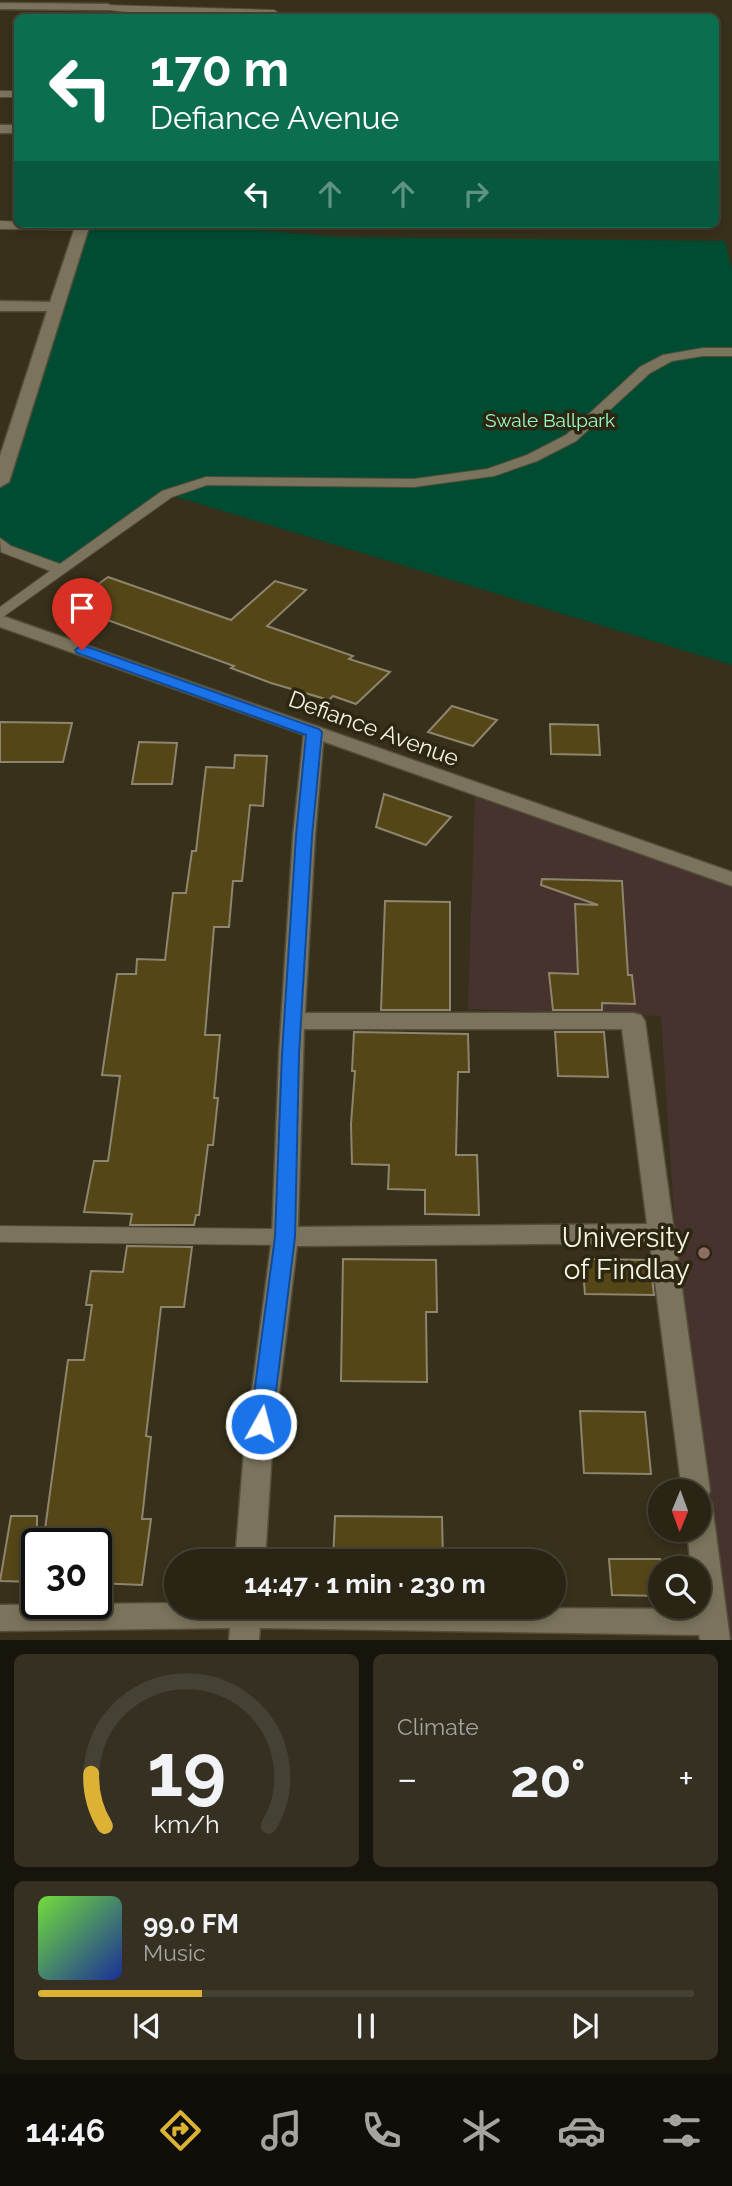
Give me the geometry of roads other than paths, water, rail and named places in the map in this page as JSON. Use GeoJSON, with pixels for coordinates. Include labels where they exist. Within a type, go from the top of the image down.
{"type":"FeatureCollection","features":[{"type":"Feature","properties":{"kind":"street"},"geometry":{"type":"LineString","coordinates":[[0,6],[108,7]]}},
{"type":"Feature","properties":{"kind":"street"},"geometry":{"type":"LineString","coordinates":[[0,482],[82,228]]}},
{"type":"Feature","properties":{"kind":"street"},"geometry":{"type":"LineString","coordinates":[[0,306],[57,307]]}},
{"type":"Feature","properties":{"kind":"street"},"geometry":{"type":"LineString","coordinates":[[0,428],[18,428]]}},
{"type":"Feature","properties":{"kind":"street","name":"Defiance Avenue"},"geometry":{"type":"LineString","coordinates":[[0,621],[732,879]]}},
{"type":"Feature","properties":{"kind":"street"},"geometry":{"type":"LineString","coordinates":[[251,1549],[258,1451],[285,1237],[293,1021],[304,836],[314,732]]}},
{"type":"Feature","properties":{"kind":"street"},"geometry":{"type":"LineString","coordinates":[[293,1021],[633,1021],[694,1479]]}},
{"type":"Feature","properties":{"kind":"street"},"geometry":{"type":"LineString","coordinates":[[285,1237],[662,1233]]}},
{"type":"Feature","properties":{"kind":"street"},"geometry":{"type":"LineString","coordinates":[[0,1618],[715,1631],[703,1542]]}},
{"type":"Feature","properties":{"kind":"lane"},"geometry":{"type":"LineString","coordinates":[[108,7],[244,10],[269,14]]}},
{"type":"Feature","properties":{"kind":"lane"},"geometry":{"type":"LineString","coordinates":[[156,10],[167,14]]}},
{"type":"Feature","properties":{"kind":"lane"},"geometry":{"type":"LineString","coordinates":[[0,614],[167,494],[206,481],[414,483],[489,473],[532,458],[571,438],[645,370],[668,358],[703,352],[732,352]]}},
{"type":"Feature","properties":{"kind":"lane"},"geometry":{"type":"LineString","coordinates":[[0,542],[6,550],[61,570]]}},
{"type":"Feature","properties":{"kind":"lane"},"geometry":{"type":"LineString","coordinates":[[0,1234],[285,1237]]}},
{"type":"Feature","properties":{"kind":"place","name":"University of Findlay"},"geometry":{"type":"Point","coordinates":[704,1253]}},
{"type":"Feature","properties":{"kind":"park label","name":"Swale Ballpark"},"geometry":{"type":"Point","coordinates":[550,420]}}]}
